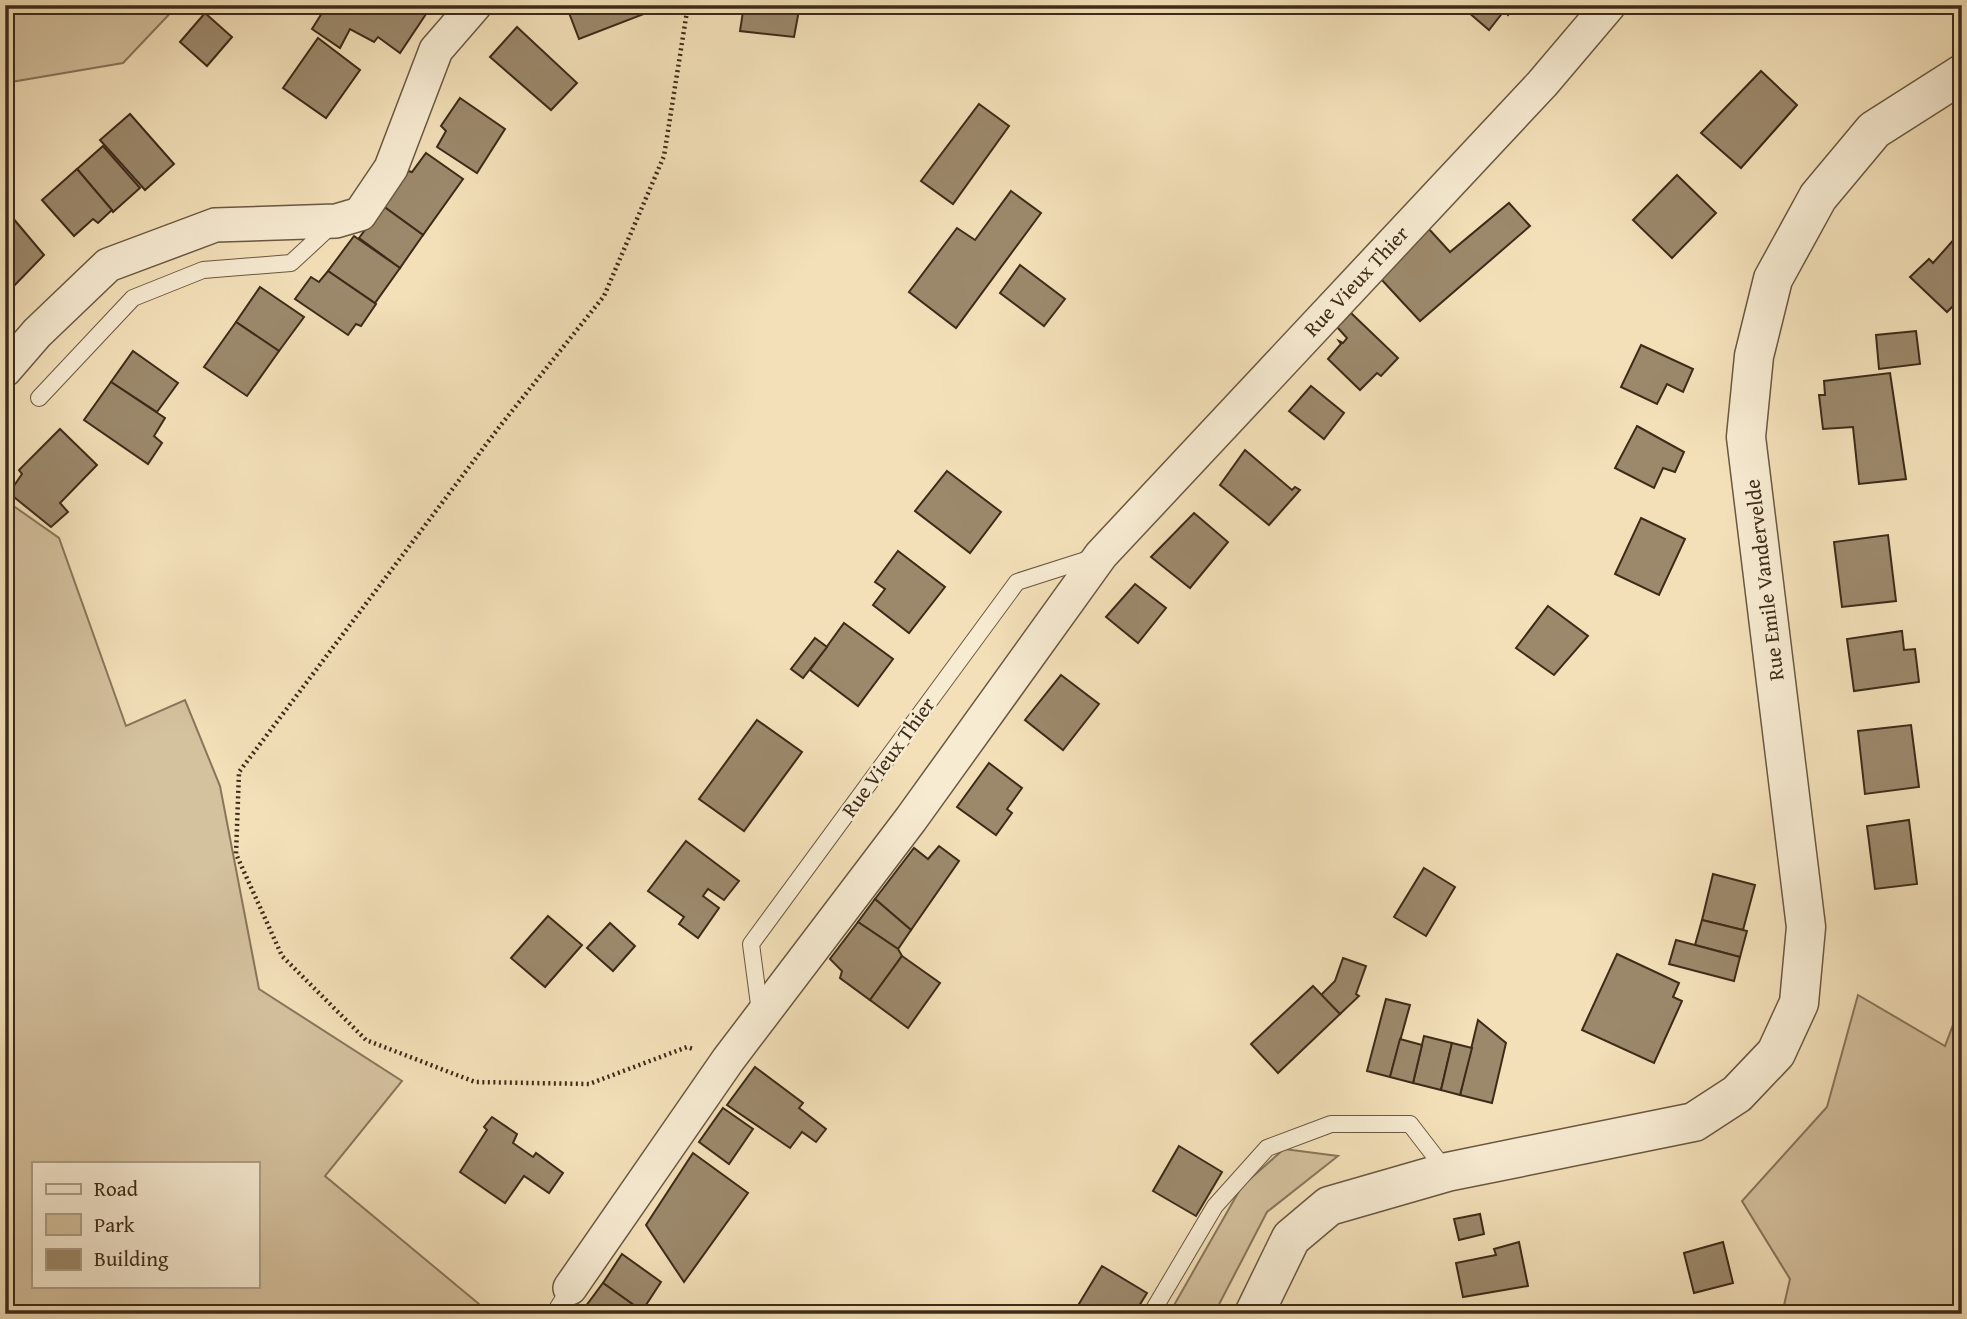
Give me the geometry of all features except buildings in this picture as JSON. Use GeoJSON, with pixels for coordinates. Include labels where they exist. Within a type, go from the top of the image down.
{"type":"FeatureCollection","features":[{"type":"Feature","properties":{"kind":"street"},"geometry":{"type":"LineString","coordinates":[[5,370],[37,333],[108,265],[215,225],[337,221],[360,214],[391,168],[436,50],[475,5]]}},
{"type":"Feature","properties":{"kind":"street","name":"Rue Vieux Thier"},"geometry":{"type":"LineString","coordinates":[[562,1301],[727,1060],[911,819],[1101,555],[1542,84],[1609,5]]}},
{"type":"Feature","properties":{"kind":"street","name":"Rue Emile Vandervelde"},"geometry":{"type":"LineString","coordinates":[[1447,1172],[1694,1122],[1737,1094],[1776,1053],[1800,1003],[1806,927],[1746,436],[1754,356],[1773,279],[1818,197],[1874,130],[1962,74]]}},
{"type":"Feature","properties":{"kind":"street"},"geometry":{"type":"LineString","coordinates":[[1254,1314],[1291,1238],[1329,1206],[1447,1172]]}},
{"type":"Feature","properties":{"kind":"lane"},"geometry":{"type":"LineString","coordinates":[[39,398],[133,298],[202,271],[291,264],[337,221]]}},
{"type":"Feature","properties":{"kind":"lane","name":"Rue Vieux Thier"},"geometry":{"type":"LineString","coordinates":[[761,1018],[751,944],[1017,582],[1101,555]]}},
{"type":"Feature","properties":{"kind":"lane"},"geometry":{"type":"LineString","coordinates":[[1151,1314],[1215,1206],[1267,1148],[1331,1124],[1410,1124],[1447,1172]]}},
{"type":"Feature","properties":{"kind":"path"},"geometry":{"type":"LineString","coordinates":[[687,1046],[589,1084],[475,1082],[366,1040],[282,957],[236,854],[239,772],[500,426],[604,296],[664,156],[688,5]]}},
{"type":"Feature","properties":{"kind":"green space"},"geometry":{"type":"Polygon","coordinates":[[[5,5],[178,5],[123,63],[5,83],[5,5]]]}},
{"type":"Feature","properties":{"kind":"green space"},"geometry":{"type":"Polygon","coordinates":[[[5,500],[59,538],[126,726],[185,700],[220,786],[259,989],[402,1081],[325,1176],[491,1314],[5,1314],[5,500]]]}},
{"type":"Feature","properties":{"kind":"green space"},"geometry":{"type":"Polygon","coordinates":[[[1858,995],[1945,1046],[1962,1001],[1962,1314],[1782,1314],[1790,1279],[1742,1201],[1827,1107],[1858,995]]]}},
{"type":"Feature","properties":{"kind":"green space"},"geometry":{"type":"Polygon","coordinates":[[[1284,1149],[1338,1156],[1267,1212],[1214,1314],[1169,1314],[1242,1186],[1284,1149]]]}}]}
